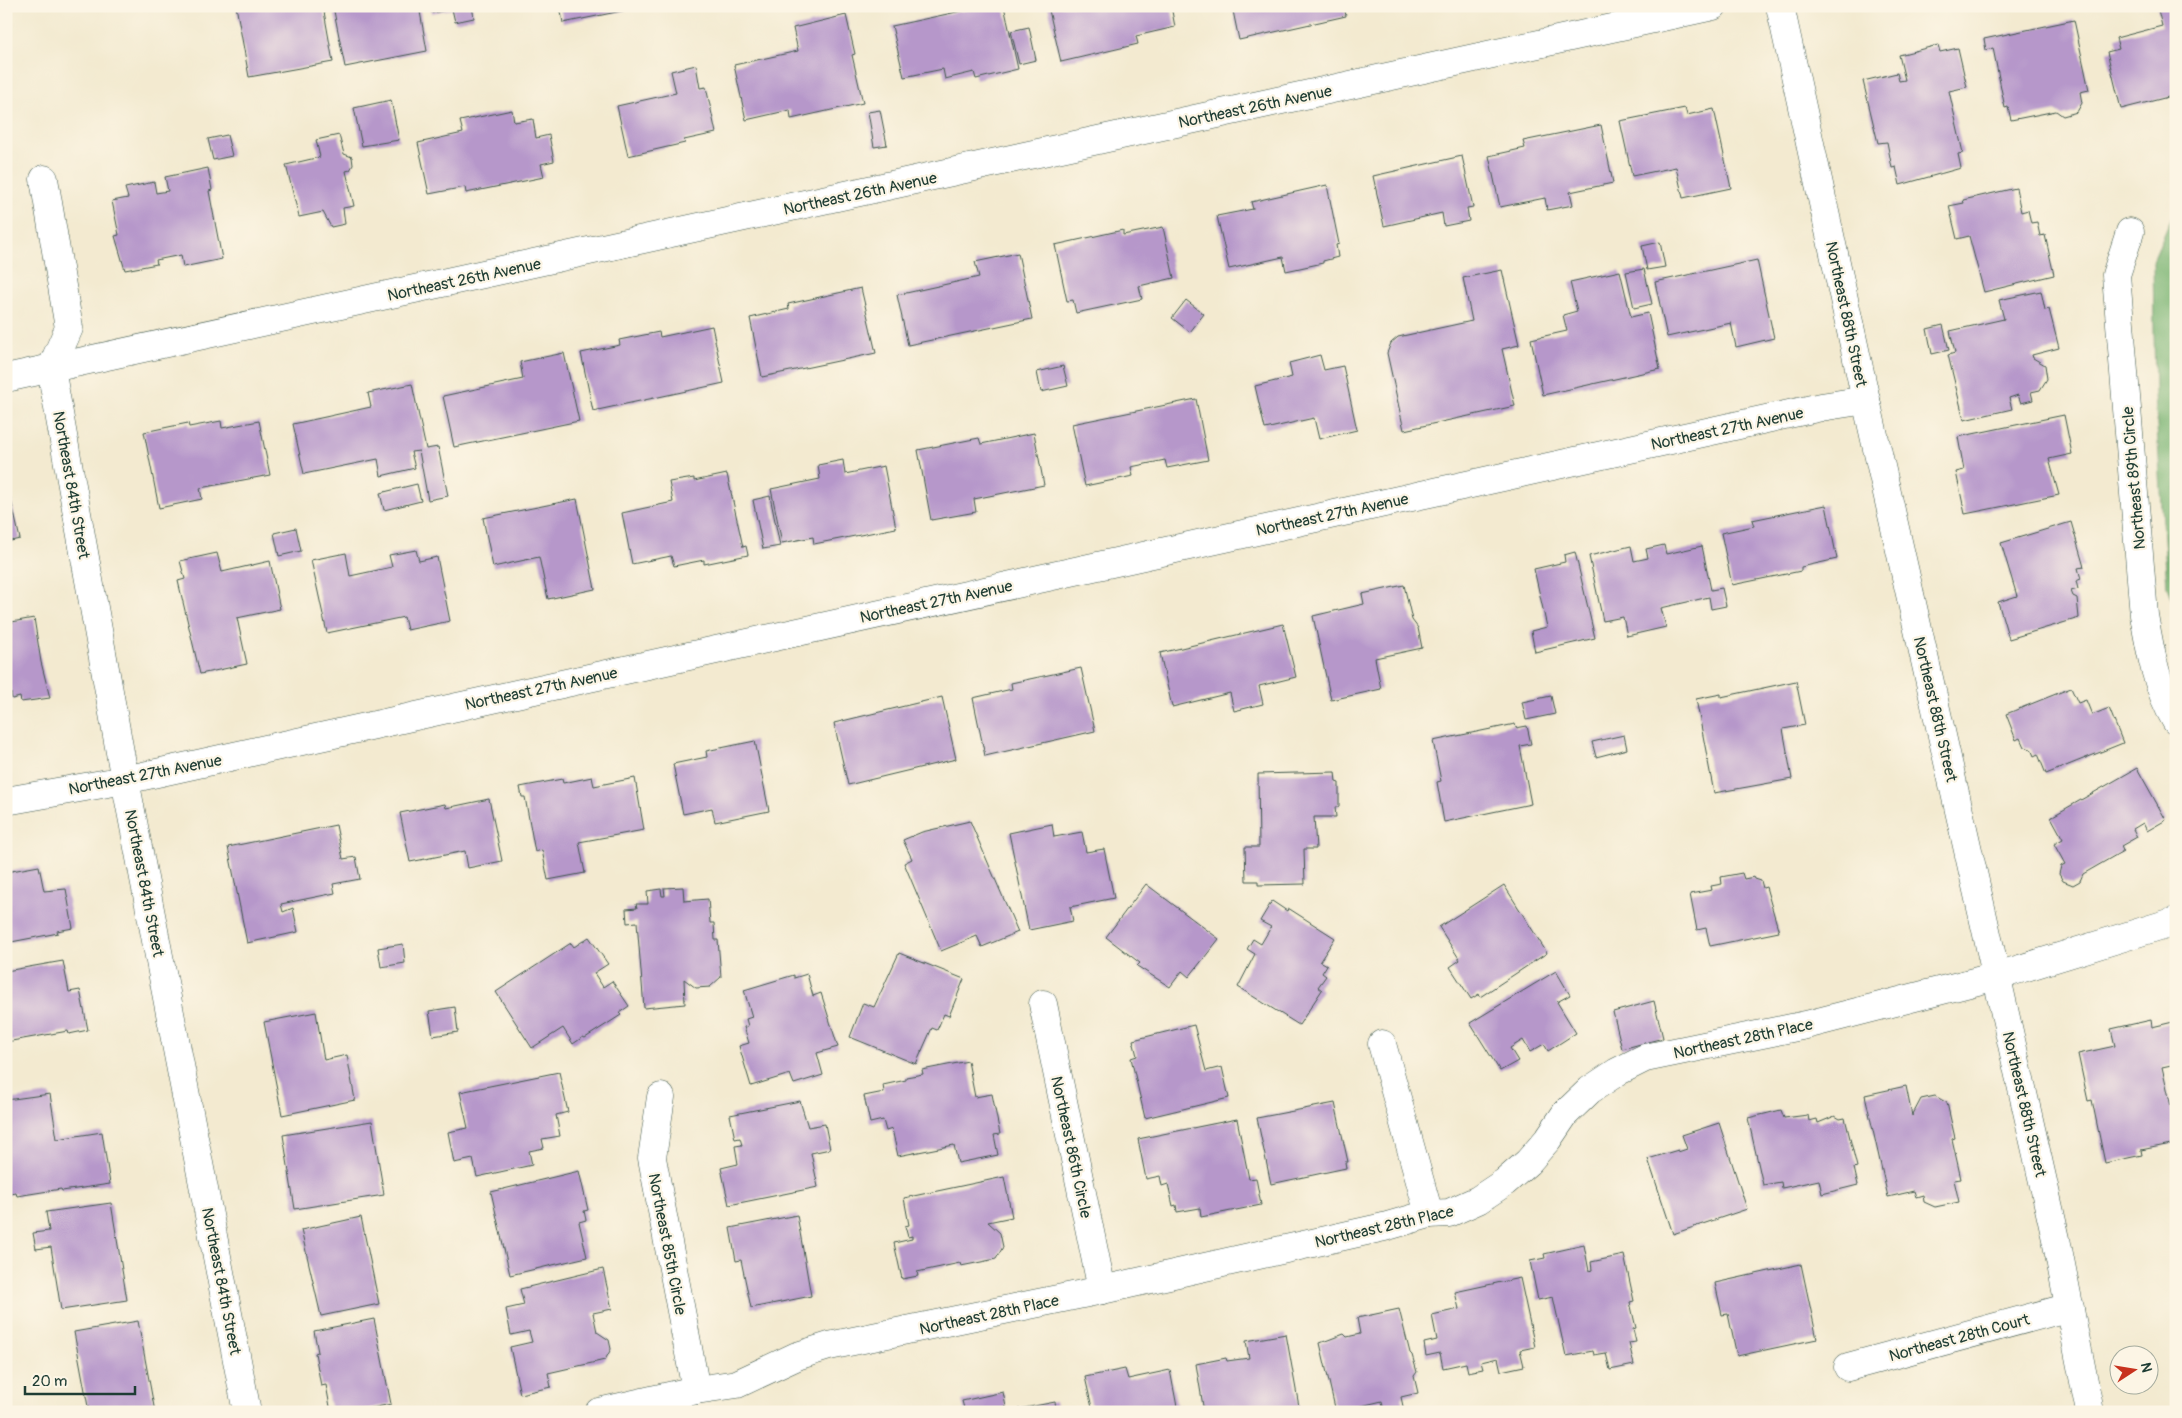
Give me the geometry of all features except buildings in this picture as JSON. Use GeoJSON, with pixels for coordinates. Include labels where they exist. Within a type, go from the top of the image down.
{"type":"FeatureCollection","features":[{"type":"Feature","properties":{"kind":"street","name":"Northeast 26th Avenue"},"geometry":{"type":"LineString","coordinates":[[6,378],[1713,6]]}},
{"type":"Feature","properties":{"kind":"street","name":"Northeast 88th Street"},"geometry":{"type":"LineString","coordinates":[[1780,6],[1866,400],[2070,1307],[2090,1412]]}},
{"type":"Feature","properties":{"kind":"street"},"geometry":{"type":"LineString","coordinates":[[44,178],[68,328],[51,369]]}},
{"type":"Feature","properties":{"kind":"street","name":"Northeast 89th Circle"},"geometry":{"type":"LineString","coordinates":[[2130,232],[2116,275],[2144,615],[2149,649],[2159,682],[2176,721]]}},
{"type":"Feature","properties":{"kind":"street","name":"Northeast 84th Street"},"geometry":{"type":"LineString","coordinates":[[51,369],[125,780],[247,1412]]}},
{"type":"Feature","properties":{"kind":"street","name":"Northeast 27th Avenue"},"geometry":{"type":"LineString","coordinates":[[6,800],[125,780],[1215,540],[1812,410],[1866,400]]}},
{"type":"Feature","properties":{"kind":"street","name":"Northeast 28th Place"},"geometry":{"type":"LineString","coordinates":[[599,1412],[696,1390],[737,1384],[797,1356],[829,1346],[1102,1290],[1384,1226],[1429,1214],[1449,1213],[1478,1200],[1505,1182],[1528,1162],[1566,1114],[1590,1090],[1617,1072],[1645,1058],[1806,1025],[1997,976],[2176,921]]}},
{"type":"Feature","properties":{"kind":"street","name":"Northeast 86th Circle"},"geometry":{"type":"LineString","coordinates":[[1043,1004],[1102,1290]]}},
{"type":"Feature","properties":{"kind":"street"},"geometry":{"type":"LineString","coordinates":[[1382,1044],[1429,1214]]}},
{"type":"Feature","properties":{"kind":"street","name":"Northeast 85th Circle"},"geometry":{"type":"LineString","coordinates":[[661,1097],[652,1158],[696,1390]]}},
{"type":"Feature","properties":{"kind":"street","name":"Northeast 28th Court"},"geometry":{"type":"LineString","coordinates":[[1848,1367],[2070,1307]]}},
{"type":"Feature","properties":{"kind":"green space"},"geometry":{"type":"Polygon","coordinates":[[[2176,207],[2176,611],[2167,587],[2155,394],[2153,261],[2176,207]]]}}]}
